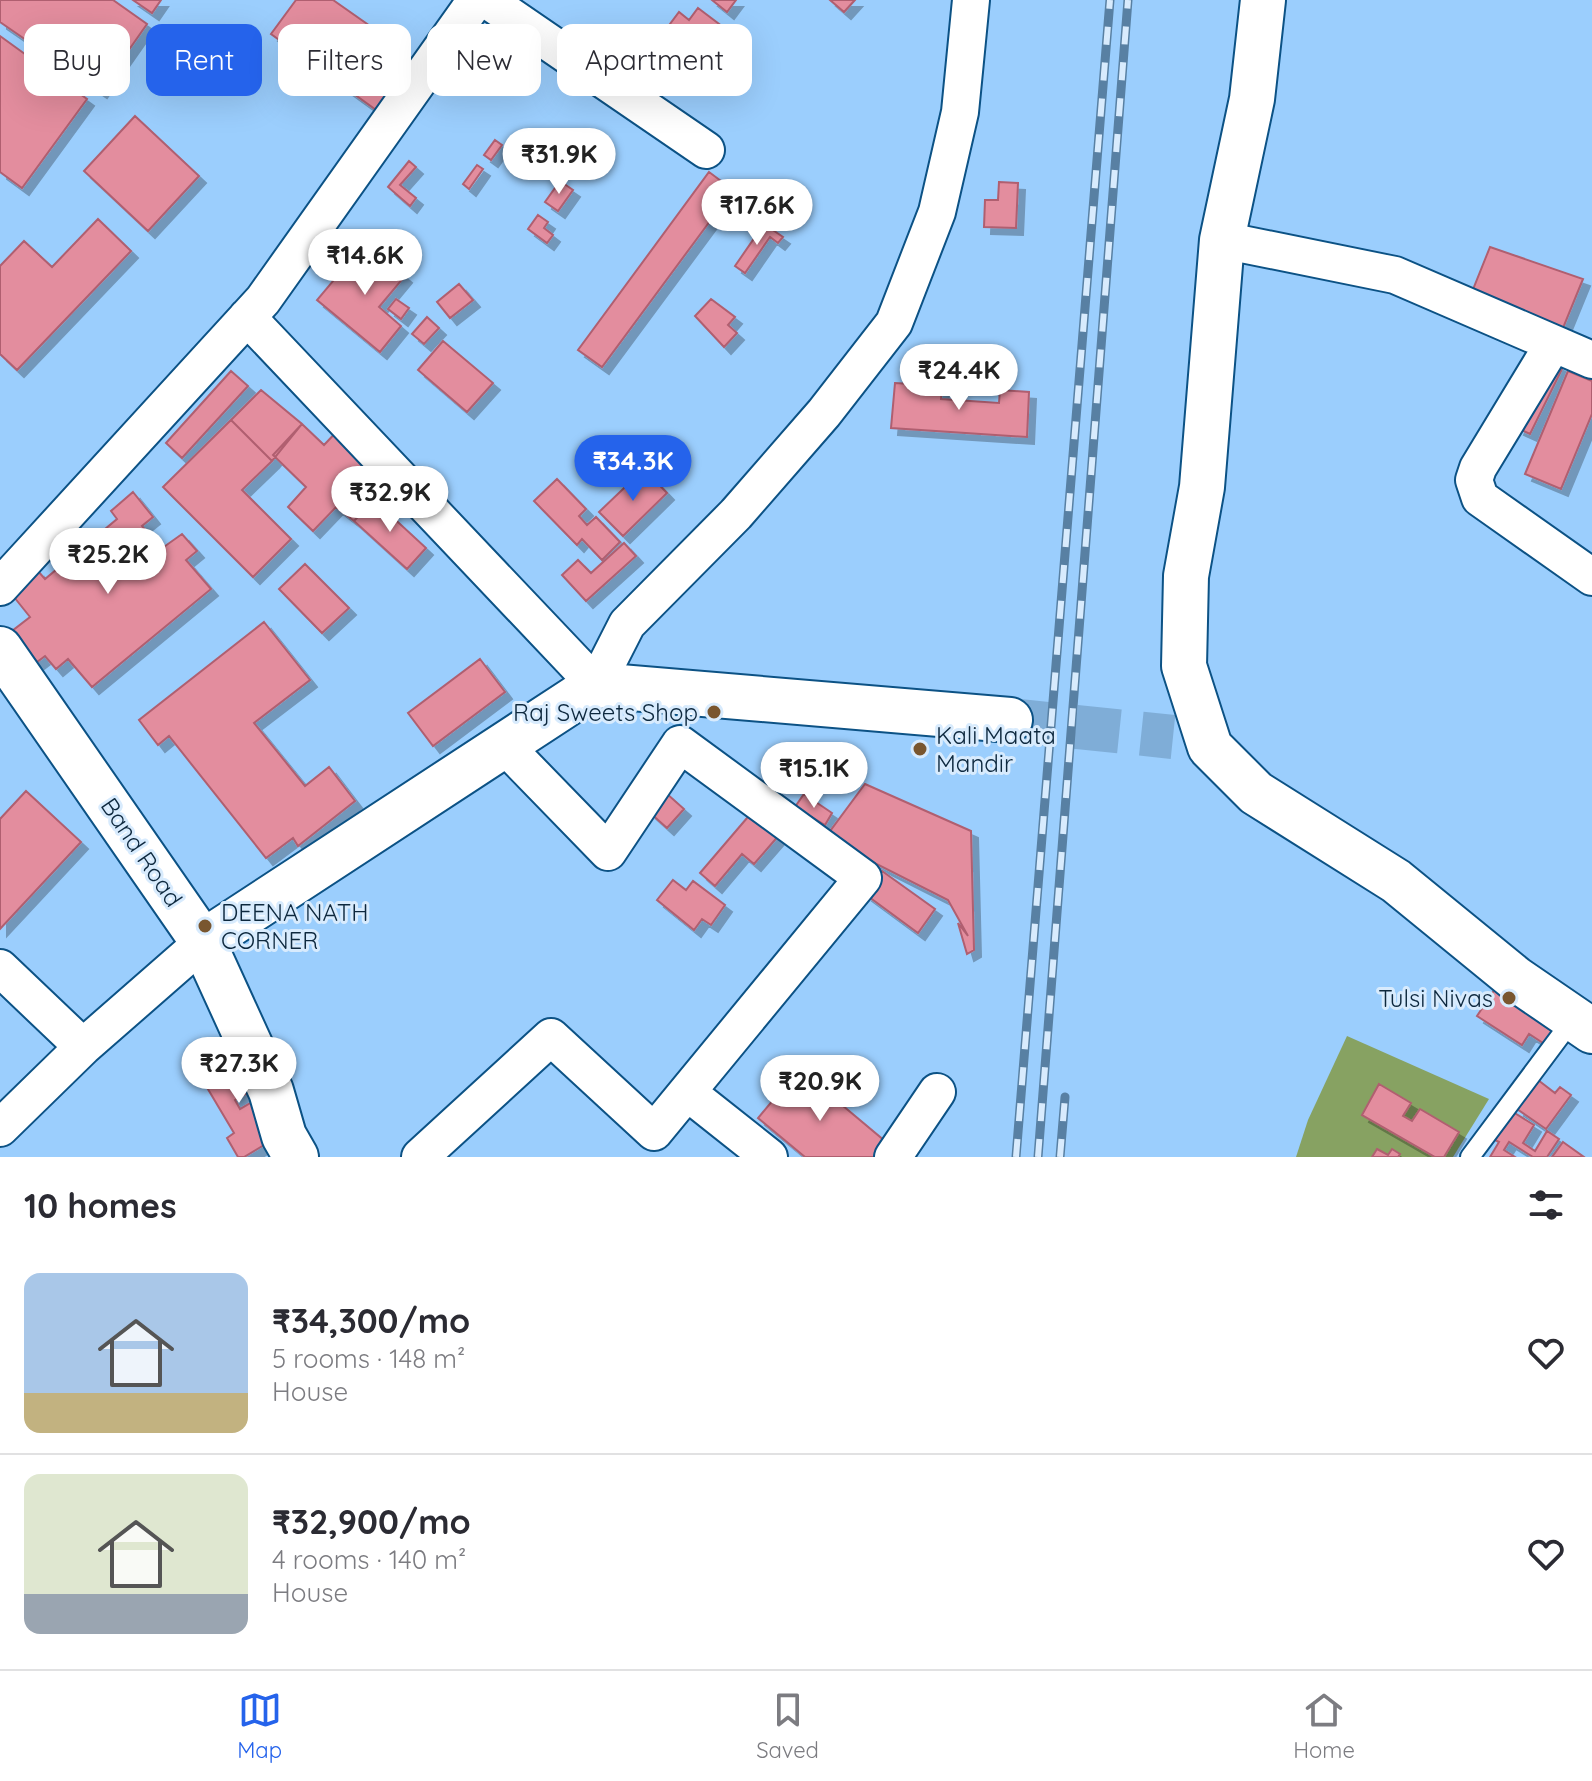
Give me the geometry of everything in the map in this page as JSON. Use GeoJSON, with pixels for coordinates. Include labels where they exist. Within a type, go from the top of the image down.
{"type":"FeatureCollection","features":[{"type":"Feature","properties":{"kind":"street"},"geometry":{"type":"LineString","coordinates":[[0,587],[272,288],[476,0]]}},
{"type":"Feature","properties":{"kind":"street"},"geometry":{"type":"LineString","coordinates":[[487,0],[706,150]]}},
{"type":"Feature","properties":{"kind":"street"},"geometry":{"type":"LineString","coordinates":[[0,1128],[83,1047],[203,942],[596,685],[627,624],[736,514],[824,413],[894,323],[937,212],[960,112],[971,0]]}},
{"type":"Feature","properties":{"kind":"street"},"geometry":{"type":"LineString","coordinates":[[1256,793],[1210,747],[1184,666],[1186,576],[1202,487],[1222,240],[1252,99],[1263,0]]}},
{"type":"Feature","properties":{"kind":"street"},"geometry":{"type":"LineString","coordinates":[[1222,240],[1395,275],[1552,346],[1592,360]]}},
{"type":"Feature","properties":{"kind":"street"},"geometry":{"type":"LineString","coordinates":[[247,317],[596,685],[1010,720]]}},
{"type":"Feature","properties":{"kind":"street"},"geometry":{"type":"LineString","coordinates":[[1552,346],[1478,468],[1475,489],[1480,498],[1592,577]]}},
{"type":"Feature","properties":{"kind":"street","name":"Band Road"},"geometry":{"type":"LineString","coordinates":[[0,649],[203,942],[271,1091],[284,1136],[296,1157]]}},
{"type":"Feature","properties":{"kind":"street"},"geometry":{"type":"LineString","coordinates":[[1173,737],[1396,881],[1516,979],[1582,1025]]}},
{"type":"Feature","properties":{"kind":"street"},"geometry":{"type":"LineString","coordinates":[[420,1157],[551,1037],[654,1132],[863,878],[680,744],[608,852],[504,745]]}},
{"type":"Feature","properties":{"kind":"street"},"geometry":{"type":"LineString","coordinates":[[0,968],[83,1047]]}},
{"type":"Feature","properties":{"kind":"street"},"geometry":{"type":"LineString","coordinates":[[687,1092],[769,1157]]}},
{"type":"Feature","properties":{"kind":"street"},"geometry":{"type":"LineString","coordinates":[[893,1157],[937,1092]]}},
{"type":"Feature","properties":{"kind":"lane"},"geometry":{"type":"LineString","coordinates":[[1470,1157],[1582,1025]]}},
{"type":"Feature","properties":{"kind":"green space"},"geometry":{"type":"Polygon","coordinates":[[[1347,1036],[1489,1099],[1453,1157],[1296,1157],[1308,1120],[1347,1036]]]}},
{"type":"Feature","properties":{"kind":"building"},"geometry":{"type":"Polygon","coordinates":[[[0,0],[113,0],[147,24],[130,48],[130,24],[24,24],[24,39],[0,22],[0,0]]]}},
{"type":"Feature","properties":{"kind":"building"},"geometry":{"type":"Polygon","coordinates":[[[133,0],[161,0],[152,13],[133,0]]]}},
{"type":"Feature","properties":{"kind":"building"},"geometry":{"type":"Polygon","coordinates":[[[296,0],[333,0],[367,24],[278,24],[296,0]]]}},
{"type":"Feature","properties":{"kind":"building"},"geometry":{"type":"Polygon","coordinates":[[[712,0],[736,0],[727,12],[712,0]]]}},
{"type":"Feature","properties":{"kind":"building"},"geometry":{"type":"Polygon","coordinates":[[[830,0],[855,0],[844,12],[830,0]]]}},
{"type":"Feature","properties":{"kind":"building"},"geometry":{"type":"Polygon","coordinates":[[[698,8],[719,24],[670,24],[679,12],[689,20],[698,8]]]}},
{"type":"Feature","properties":{"kind":"building"},"geometry":{"type":"Polygon","coordinates":[[[278,24],[278,39],[271,34],[278,24]]]}},
{"type":"Feature","properties":{"kind":"building"},"geometry":{"type":"Polygon","coordinates":[[[0,36],[24,53],[24,96],[83,96],[87,99],[22,188],[0,172],[0,36]]]}},
{"type":"Feature","properties":{"kind":"building"},"geometry":{"type":"Polygon","coordinates":[[[411,70],[422,78],[411,92],[411,70]]]}},
{"type":"Feature","properties":{"kind":"building"},"geometry":{"type":"Polygon","coordinates":[[[357,96],[408,96],[390,120],[357,96]]]}},
{"type":"Feature","properties":{"kind":"building"},"geometry":{"type":"Polygon","coordinates":[[[135,116],[199,176],[148,231],[84,171],[135,116]]]}},
{"type":"Feature","properties":{"kind":"building"},"geometry":{"type":"Polygon","coordinates":[[[495,140],[502,145],[491,160],[484,155],[495,140]]]}},
{"type":"Feature","properties":{"kind":"building"},"geometry":{"type":"Polygon","coordinates":[[[409,161],[416,167],[400,185],[416,198],[410,206],[388,187],[409,161]]]}},
{"type":"Feature","properties":{"kind":"building"},"geometry":{"type":"Polygon","coordinates":[[[477,165],[483,169],[469,189],[463,184],[477,165]]]}},
{"type":"Feature","properties":{"kind":"building"},"geometry":{"type":"Polygon","coordinates":[[[709,172],[733,190],[602,367],[578,350],[709,172]]]}},
{"type":"Feature","properties":{"kind":"building"},"geometry":{"type":"Polygon","coordinates":[[[560,181],[573,190],[558,211],[545,202],[560,181]]]}},
{"type":"Feature","properties":{"kind":"building"},"geometry":{"type":"Polygon","coordinates":[[[999,182],[1018,183],[1016,228],[984,227],[985,200],[998,200],[999,182]]]}},
{"type":"Feature","properties":{"kind":"building"},"geometry":{"type":"Polygon","coordinates":[[[538,215],[548,222],[544,228],[553,235],[547,243],[528,229],[538,215]]]}},
{"type":"Feature","properties":{"kind":"building"},"geometry":{"type":"Polygon","coordinates":[[[98,219],[131,251],[17,370],[0,354],[0,266],[24,241],[52,267],[98,219]]]}},
{"type":"Feature","properties":{"kind":"building"},"geometry":{"type":"Polygon","coordinates":[[[764,224],[783,237],[778,243],[770,237],[745,273],[735,266],[764,224]]]}},
{"type":"Feature","properties":{"kind":"building"},"geometry":{"type":"Polygon","coordinates":[[[365,243],[405,276],[379,307],[401,326],[380,352],[317,300],[365,243]]]}},
{"type":"Feature","properties":{"kind":"building"},"geometry":{"type":"Polygon","coordinates":[[[1490,247],[1583,279],[1563,328],[1472,292],[1490,247]]]}},
{"type":"Feature","properties":{"kind":"building"},"geometry":{"type":"Polygon","coordinates":[[[459,284],[473,300],[450,318],[437,302],[459,284]]]}},
{"type":"Feature","properties":{"kind":"building"},"geometry":{"type":"Polygon","coordinates":[[[396,299],[409,308],[401,319],[388,309],[396,299]]]}},
{"type":"Feature","properties":{"kind":"building"},"geometry":{"type":"Polygon","coordinates":[[[711,299],[735,317],[728,325],[737,333],[724,347],[695,316],[711,299]]]}},
{"type":"Feature","properties":{"kind":"building"},"geometry":{"type":"Polygon","coordinates":[[[427,317],[439,328],[424,344],[412,334],[427,317]]]}},
{"type":"Feature","properties":{"kind":"building"},"geometry":{"type":"Polygon","coordinates":[[[443,341],[493,383],[467,412],[418,370],[443,341]]]}},
{"type":"Feature","properties":{"kind":"building"},"geometry":{"type":"Polygon","coordinates":[[[1550,361],[1563,367],[1530,434],[1517,428],[1550,361]]]}},
{"type":"Feature","properties":{"kind":"building"},"geometry":{"type":"Polygon","coordinates":[[[231,371],[248,386],[182,458],[166,443],[231,371]]]}},
{"type":"Feature","properties":{"kind":"building"},"geometry":{"type":"Polygon","coordinates":[[[1568,371],[1592,381],[1592,414],[1561,489],[1525,474],[1568,371]]]}},
{"type":"Feature","properties":{"kind":"building"},"geometry":{"type":"Polygon","coordinates":[[[895,383],[942,386],[941,399],[999,403],[1000,390],[1029,392],[1027,437],[891,428],[895,383]]]}},
{"type":"Feature","properties":{"kind":"building"},"geometry":{"type":"Polygon","coordinates":[[[261,390],[302,424],[272,461],[231,420],[261,390]]]}},
{"type":"Feature","properties":{"kind":"building"},"geometry":{"type":"Polygon","coordinates":[[[231,420],[272,461],[242,490],[291,539],[253,577],[163,487],[231,420]]]}},
{"type":"Feature","properties":{"kind":"building"},"geometry":{"type":"Polygon","coordinates":[[[302,424],[324,445],[342,426],[395,476],[354,521],[336,507],[313,531],[288,507],[306,487],[273,455],[302,424]]]}},
{"type":"Feature","properties":{"kind":"building"},"geometry":{"type":"Polygon","coordinates":[[[644,469],[667,493],[623,536],[599,512],[644,469]]]}},
{"type":"Feature","properties":{"kind":"building"},"geometry":{"type":"Polygon","coordinates":[[[557,479],[586,509],[579,516],[587,525],[596,517],[620,542],[602,560],[582,539],[577,545],[534,501],[557,479]]]}},
{"type":"Feature","properties":{"kind":"building"},"geometry":{"type":"Polygon","coordinates":[[[133,492],[153,517],[142,526],[161,549],[182,534],[197,551],[186,560],[211,589],[92,687],[68,659],[56,669],[45,656],[37,662],[12,631],[30,617],[10,592],[37,570],[45,579],[117,519],[111,511],[133,492]]]}},
{"type":"Feature","properties":{"kind":"building"},"geometry":{"type":"Polygon","coordinates":[[[374,500],[426,548],[407,569],[354,521],[374,500]]]}},
{"type":"Feature","properties":{"kind":"building"},"geometry":{"type":"Polygon","coordinates":[[[624,543],[636,556],[586,601],[562,575],[578,560],[591,573],[624,543]]]}},
{"type":"Feature","properties":{"kind":"building"},"geometry":{"type":"Polygon","coordinates":[[[305,564],[349,608],[322,633],[279,589],[305,564]]]}},
{"type":"Feature","properties":{"kind":"building"},"geometry":{"type":"Polygon","coordinates":[[[264,622],[310,680],[254,723],[305,786],[329,767],[355,801],[298,846],[293,838],[266,858],[169,736],[158,745],[139,720],[264,622]]]}},
{"type":"Feature","properties":{"kind":"building"},"geometry":{"type":"Polygon","coordinates":[[[480,659],[505,692],[433,746],[408,713],[480,659]]]}},
{"type":"Feature","properties":{"kind":"building"},"geometry":{"type":"Polygon","coordinates":[[[865,784],[971,831],[974,950],[967,954],[958,923],[968,936],[948,900],[825,838],[865,784]]]}},
{"type":"Feature","properties":{"kind":"building"},"geometry":{"type":"Polygon","coordinates":[[[26,791],[81,842],[0,929],[0,819],[26,791]]]}},
{"type":"Feature","properties":{"kind":"building"},"geometry":{"type":"Polygon","coordinates":[[[666,793],[684,809],[667,828],[649,812],[666,793]]]}},
{"type":"Feature","properties":{"kind":"building"},"geometry":{"type":"Polygon","coordinates":[[[804,794],[832,813],[825,825],[795,807],[804,794]]]}},
{"type":"Feature","properties":{"kind":"building"},"geometry":{"type":"Polygon","coordinates":[[[753,811],[780,834],[754,864],[742,854],[715,886],[700,873],[753,811]]]}},
{"type":"Feature","properties":{"kind":"building"},"geometry":{"type":"Polygon","coordinates":[[[882,871],[935,909],[918,933],[865,894],[882,871]]]}},
{"type":"Feature","properties":{"kind":"building"},"geometry":{"type":"Polygon","coordinates":[[[673,880],[686,890],[693,881],[725,905],[711,925],[702,919],[694,930],[657,900],[673,880]]]}},
{"type":"Feature","properties":{"kind":"building","name":"Tulsi Nivas"},"geometry":{"type":"Polygon","coordinates":[[[1501,980],[1563,1021],[1546,1045],[1529,1034],[1522,1045],[1477,1016],[1501,980]]]}},
{"type":"Feature","properties":{"kind":"building"},"geometry":{"type":"Polygon","coordinates":[[[237,1052],[257,1087],[235,1100],[240,1109],[257,1099],[279,1136],[244,1157],[238,1157],[227,1138],[234,1133],[199,1074],[237,1052]]]}},
{"type":"Feature","properties":{"kind":"building"},"geometry":{"type":"Polygon","coordinates":[[[799,1069],[892,1147],[884,1157],[805,1157],[758,1118],[799,1069]]]}},
{"type":"Feature","properties":{"kind":"building"},"geometry":{"type":"Polygon","coordinates":[[[1538,1080],[1555,1093],[1560,1087],[1571,1095],[1546,1129],[1517,1109],[1538,1080]]]}},
{"type":"Feature","properties":{"kind":"building"},"geometry":{"type":"Polygon","coordinates":[[[1379,1084],[1411,1103],[1403,1116],[1412,1121],[1420,1109],[1459,1132],[1444,1157],[1435,1157],[1362,1115],[1379,1084]]]}},
{"type":"Feature","properties":{"kind":"building"},"geometry":{"type":"Polygon","coordinates":[[[1513,1112],[1534,1125],[1523,1143],[1535,1151],[1547,1131],[1559,1139],[1547,1157],[1533,1157],[1509,1142],[1504,1150],[1515,1157],[1490,1157],[1499,1142],[1495,1140],[1513,1112]]]}},
{"type":"Feature","properties":{"kind":"building"},"geometry":{"type":"Polygon","coordinates":[[[1563,1142],[1584,1157],[1552,1157],[1563,1142]]]}},
{"type":"Feature","properties":{"kind":"building"},"geometry":{"type":"Polygon","coordinates":[[[1377,1149],[1388,1155],[1392,1149],[1400,1154],[1398,1157],[1372,1157],[1377,1149]]]}},
{"type":"Feature","properties":{"kind":"tunnel"},"geometry":{"type":"LineString","coordinates":[[1010,720],[1173,737]]}},
{"type":"Feature","properties":{"kind":"railway"},"geometry":{"type":"LineString","coordinates":[[1016,1157],[1110,0]]}},
{"type":"Feature","properties":{"kind":"railway"},"geometry":{"type":"LineString","coordinates":[[1038,1157],[1128,0]]}},
{"type":"Feature","properties":{"kind":"railway"},"geometry":{"type":"LineString","coordinates":[[1060,1157],[1065,1097]]}},
{"type":"Feature","properties":{"kind":"place","name":"Raj Sweets Shop"},"geometry":{"type":"Point","coordinates":[714,712]}},
{"type":"Feature","properties":{"kind":"place","name":"Kali Maata Mandir"},"geometry":{"type":"Point","coordinates":[920,749]}},
{"type":"Feature","properties":{"kind":"place","name":"DEENA NATH CORNER"},"geometry":{"type":"Point","coordinates":[205,926]}},
{"type":"Feature","properties":{"kind":"place","name":"Tulsi Nivas"},"geometry":{"type":"Point","coordinates":[1509,998]}}]}
